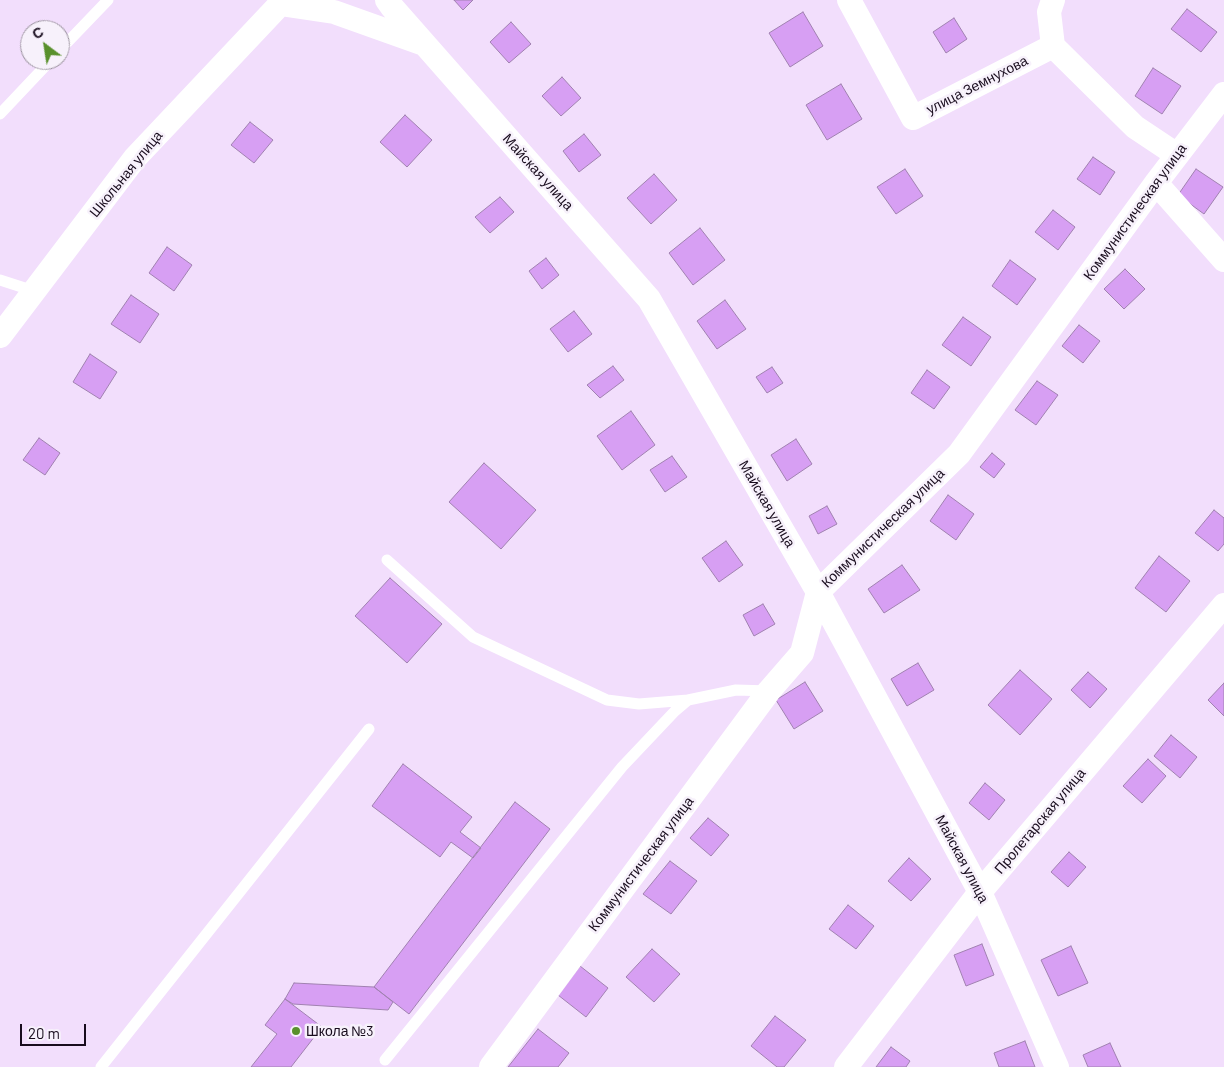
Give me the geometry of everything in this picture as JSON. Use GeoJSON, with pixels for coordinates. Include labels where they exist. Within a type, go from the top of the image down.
{"type":"FeatureCollection","features":[{"type":"Feature","properties":{"kind":"street","name":"Майская улица"},"geometry":{"type":"LineString","coordinates":[[388,0],[425,45],[650,299],[818,592],[980,892],[1056,1067]]}},
{"type":"Feature","properties":{"kind":"street","name":"улица Земнухова"},"geometry":{"type":"LineString","coordinates":[[849,0],[913,118],[1053,46]]}},
{"type":"Feature","properties":{"kind":"street"},"geometry":{"type":"LineString","coordinates":[[1053,0],[1049,12],[1053,46],[1135,127],[1177,154]]}},
{"type":"Feature","properties":{"kind":"street"},"geometry":{"type":"LineString","coordinates":[[282,2],[334,12],[425,45]]}},
{"type":"Feature","properties":{"kind":"street","name":"Школьная улица"},"geometry":{"type":"LineString","coordinates":[[0,336],[135,158],[282,2]]}},
{"type":"Feature","properties":{"kind":"street","name":"Коммунистическая улица"},"geometry":{"type":"LineString","coordinates":[[491,1067],[769,691],[802,653],[818,592],[960,454],[1177,154],[1224,94]]}},
{"type":"Feature","properties":{"kind":"street"},"geometry":{"type":"LineString","coordinates":[[1156,183],[1224,260]]}},
{"type":"Feature","properties":{"kind":"street","name":"Пролетарская улица"},"geometry":{"type":"LineString","coordinates":[[846,1067],[980,892],[1224,605]]}},
{"type":"Feature","properties":{"kind":"lane"},"geometry":{"type":"LineString","coordinates":[[70,40],[108,0]]}},
{"type":"Feature","properties":{"kind":"lane"},"geometry":{"type":"LineString","coordinates":[[0,114],[42,70]]}},
{"type":"Feature","properties":{"kind":"lane"},"geometry":{"type":"LineString","coordinates":[[0,280],[34,291]]}},
{"type":"Feature","properties":{"kind":"lane"},"geometry":{"type":"LineString","coordinates":[[387,560],[473,637],[607,700],[639,704],[688,700],[736,690],[769,691]]}},
{"type":"Feature","properties":{"kind":"lane"},"geometry":{"type":"LineString","coordinates":[[385,1060],[622,767],[674,711],[688,700]]}},
{"type":"Feature","properties":{"kind":"lane"},"geometry":{"type":"LineString","coordinates":[[101,1067],[369,729]]}},
{"type":"Feature","properties":{"kind":"building"},"geometry":{"type":"Polygon","coordinates":[[[454,0],[473,0],[463,10],[454,0]]]}},
{"type":"Feature","properties":{"kind":"building"},"geometry":{"type":"Polygon","coordinates":[[[1187,9],[1217,32],[1201,52],[1171,29],[1187,9]]]}},
{"type":"Feature","properties":{"kind":"building"},"geometry":{"type":"Polygon","coordinates":[[[803,12],[823,46],[790,67],[769,33],[803,12]]]}},
{"type":"Feature","properties":{"kind":"building"},"geometry":{"type":"Polygon","coordinates":[[[954,18],[967,39],[946,53],[933,32],[954,18]]]}},
{"type":"Feature","properties":{"kind":"building"},"geometry":{"type":"Polygon","coordinates":[[[511,22],[531,44],[509,63],[490,42],[511,22]]]}},
{"type":"Feature","properties":{"kind":"building"},"geometry":{"type":"Polygon","coordinates":[[[1153,68],[1181,86],[1162,114],[1135,96],[1153,68]]]}},
{"type":"Feature","properties":{"kind":"building"},"geometry":{"type":"Polygon","coordinates":[[[562,77],[581,98],[561,116],[542,96],[562,77]]]}},
{"type":"Feature","properties":{"kind":"building"},"geometry":{"type":"Polygon","coordinates":[[[841,84],[862,119],[827,140],[806,105],[841,84]]]}},
{"type":"Feature","properties":{"kind":"building"},"geometry":{"type":"Polygon","coordinates":[[[405,115],[432,140],[407,167],[380,142],[405,115]]]}},
{"type":"Feature","properties":{"kind":"building"},"geometry":{"type":"Polygon","coordinates":[[[250,122],[273,140],[254,163],[231,145],[250,122]]]}},
{"type":"Feature","properties":{"kind":"building"},"geometry":{"type":"Polygon","coordinates":[[[584,134],[601,155],[579,172],[563,151],[584,134]]]}},
{"type":"Feature","properties":{"kind":"building"},"geometry":{"type":"Polygon","coordinates":[[[1093,157],[1115,172],[1100,195],[1077,179],[1093,157]]]}},
{"type":"Feature","properties":{"kind":"building"},"geometry":{"type":"Polygon","coordinates":[[[905,169],[923,196],[896,214],[877,187],[905,169]]]}},
{"type":"Feature","properties":{"kind":"building"},"geometry":{"type":"Polygon","coordinates":[[[1196,169],[1223,187],[1204,214],[1178,195],[1196,169]]]}},
{"type":"Feature","properties":{"kind":"building"},"geometry":{"type":"Polygon","coordinates":[[[654,174],[677,200],[651,224],[627,198],[654,174]]]}},
{"type":"Feature","properties":{"kind":"building"},"geometry":{"type":"Polygon","coordinates":[[[500,197],[514,212],[490,233],[475,217],[500,197]]]}},
{"type":"Feature","properties":{"kind":"building"},"geometry":{"type":"Polygon","coordinates":[[[1053,210],[1075,227],[1058,250],[1035,232],[1053,210]]]}},
{"type":"Feature","properties":{"kind":"building"},"geometry":{"type":"Polygon","coordinates":[[[700,228],[725,260],[693,285],[669,253],[700,228]]]}},
{"type":"Feature","properties":{"kind":"building"},"geometry":{"type":"Polygon","coordinates":[[[167,247],[192,265],[174,291],[149,273],[167,247]]]}},
{"type":"Feature","properties":{"kind":"building"},"geometry":{"type":"Polygon","coordinates":[[[546,258],[559,275],[542,289],[529,271],[546,258]]]}},
{"type":"Feature","properties":{"kind":"building"},"geometry":{"type":"Polygon","coordinates":[[[1010,260],[1036,279],[1017,305],[992,286],[1010,260]]]}},
{"type":"Feature","properties":{"kind":"building"},"geometry":{"type":"Polygon","coordinates":[[[1125,269],[1145,289],[1124,309],[1104,289],[1125,269]]]}},
{"type":"Feature","properties":{"kind":"building"},"geometry":{"type":"Polygon","coordinates":[[[131,295],[159,314],[140,343],[111,324],[131,295]]]}},
{"type":"Feature","properties":{"kind":"building"},"geometry":{"type":"Polygon","coordinates":[[[725,300],[746,329],[717,349],[697,321],[725,300]]]}},
{"type":"Feature","properties":{"kind":"building"},"geometry":{"type":"Polygon","coordinates":[[[574,311],[592,334],[568,352],[550,329],[574,311]]]}},
{"type":"Feature","properties":{"kind":"building"},"geometry":{"type":"Polygon","coordinates":[[[963,317],[991,337],[971,366],[942,345],[963,317]]]}},
{"type":"Feature","properties":{"kind":"building"},"geometry":{"type":"Polygon","coordinates":[[[1079,325],[1100,341],[1083,363],[1062,346],[1079,325]]]}},
{"type":"Feature","properties":{"kind":"building"},"geometry":{"type":"Polygon","coordinates":[[[90,354],[117,372],[100,399],[73,382],[90,354]]]}},
{"type":"Feature","properties":{"kind":"building"},"geometry":{"type":"Polygon","coordinates":[[[613,366],[624,380],[600,398],[587,385],[613,366]]]}},
{"type":"Feature","properties":{"kind":"building"},"geometry":{"type":"Polygon","coordinates":[[[772,367],[783,383],[767,393],[756,377],[772,367]]]}},
{"type":"Feature","properties":{"kind":"building"},"geometry":{"type":"Polygon","coordinates":[[[927,370],[950,387],[934,409],[911,393],[927,370]]]}},
{"type":"Feature","properties":{"kind":"building"},"geometry":{"type":"Polygon","coordinates":[[[1037,381],[1058,395],[1036,425],[1015,410],[1037,381]]]}},
{"type":"Feature","properties":{"kind":"building"},"geometry":{"type":"Polygon","coordinates":[[[631,411],[655,445],[622,470],[597,436],[631,411]]]}},
{"type":"Feature","properties":{"kind":"building"},"geometry":{"type":"Polygon","coordinates":[[[39,438],[60,453],[45,475],[23,460],[39,438]]]}},
{"type":"Feature","properties":{"kind":"building"},"geometry":{"type":"Polygon","coordinates":[[[796,439],[812,464],[787,481],[771,455],[796,439]]]}},
{"type":"Feature","properties":{"kind":"building"},"geometry":{"type":"Polygon","coordinates":[[[992,453],[1005,464],[994,478],[980,467],[992,453]]]}},
{"type":"Feature","properties":{"kind":"building"},"geometry":{"type":"Polygon","coordinates":[[[672,456],[687,477],[665,492],[650,470],[672,456]]]}},
{"type":"Feature","properties":{"kind":"building"},"geometry":{"type":"Polygon","coordinates":[[[484,463],[536,510],[501,549],[449,502],[484,463]]]}},
{"type":"Feature","properties":{"kind":"building"},"geometry":{"type":"Polygon","coordinates":[[[948,495],[974,514],[956,540],[930,521],[948,495]]]}},
{"type":"Feature","properties":{"kind":"building"},"geometry":{"type":"Polygon","coordinates":[[[827,506],[837,524],[818,534],[809,516],[827,506]]]}},
{"type":"Feature","properties":{"kind":"building"},"geometry":{"type":"Polygon","coordinates":[[[1214,510],[1224,518],[1224,544],[1218,551],[1195,533],[1214,510]]]}},
{"type":"Feature","properties":{"kind":"building"},"geometry":{"type":"Polygon","coordinates":[[[726,541],[743,565],[719,582],[702,558],[726,541]]]}},
{"type":"Feature","properties":{"kind":"building"},"geometry":{"type":"Polygon","coordinates":[[[1159,556],[1190,581],[1166,612],[1135,588],[1159,556]]]}},
{"type":"Feature","properties":{"kind":"building"},"geometry":{"type":"Polygon","coordinates":[[[902,565],[920,590],[884,613],[868,589],[902,565]]]}},
{"type":"Feature","properties":{"kind":"building"},"geometry":{"type":"Polygon","coordinates":[[[390,578],[442,624],[407,663],[355,616],[390,578]]]}},
{"type":"Feature","properties":{"kind":"building"},"geometry":{"type":"Polygon","coordinates":[[[763,604],[775,624],[754,636],[743,615],[763,604]]]}},
{"type":"Feature","properties":{"kind":"building"},"geometry":{"type":"Polygon","coordinates":[[[918,663],[934,690],[907,706],[891,679],[918,663]]]}},
{"type":"Feature","properties":{"kind":"building"},"geometry":{"type":"Polygon","coordinates":[[[1020,670],[1052,699],[1020,735],[988,705],[1020,670]]]}},
{"type":"Feature","properties":{"kind":"building"},"geometry":{"type":"Polygon","coordinates":[[[1088,672],[1107,689],[1090,708],[1071,690],[1088,672]]]}},
{"type":"Feature","properties":{"kind":"building"},"geometry":{"type":"Polygon","coordinates":[[[805,682],[823,711],[794,729],[776,700],[805,682]]]}},
{"type":"Feature","properties":{"kind":"building"},"geometry":{"type":"Polygon","coordinates":[[[1224,683],[1224,716],[1208,700],[1224,683]]]}},
{"type":"Feature","properties":{"kind":"building"},"geometry":{"type":"Polygon","coordinates":[[[1171,735],[1197,757],[1180,778],[1154,756],[1171,735]]]}},
{"type":"Feature","properties":{"kind":"building"},"geometry":{"type":"Polygon","coordinates":[[[1148,759],[1166,776],[1142,803],[1123,786],[1148,759]]]}},
{"type":"Feature","properties":{"kind":"building"},"geometry":{"type":"Polygon","coordinates":[[[403,764],[472,817],[460,832],[481,848],[473,858],[451,842],[440,857],[372,806],[403,764]]]}},
{"type":"Feature","properties":{"kind":"building"},"geometry":{"type":"Polygon","coordinates":[[[985,783],[1005,800],[989,820],[969,803],[985,783]]]}},
{"type":"Feature","properties":{"kind":"building"},"geometry":{"type":"Polygon","coordinates":[[[515,802],[550,829],[409,1014],[374,987],[515,802]]]}},
{"type":"Feature","properties":{"kind":"building"},"geometry":{"type":"Polygon","coordinates":[[[708,818],[729,835],[711,856],[690,838],[708,818]]]}},
{"type":"Feature","properties":{"kind":"building"},"geometry":{"type":"Polygon","coordinates":[[[1069,852],[1086,867],[1068,887],[1051,872],[1069,852]]]}},
{"type":"Feature","properties":{"kind":"building"},"geometry":{"type":"Polygon","coordinates":[[[909,858],[931,879],[911,901],[888,881],[909,858]]]}},
{"type":"Feature","properties":{"kind":"building"},"geometry":{"type":"Polygon","coordinates":[[[670,861],[697,881],[671,914],[643,894],[670,861]]]}},
{"type":"Feature","properties":{"kind":"building"},"geometry":{"type":"Polygon","coordinates":[[[848,905],[874,926],[856,949],[829,929],[848,905]]]}},
{"type":"Feature","properties":{"kind":"building"},"geometry":{"type":"Polygon","coordinates":[[[982,944],[994,975],[966,986],[954,955],[982,944]]]}},
{"type":"Feature","properties":{"kind":"building"},"geometry":{"type":"Polygon","coordinates":[[[1071,946],[1088,983],[1058,996],[1041,960],[1071,946]]]}},
{"type":"Feature","properties":{"kind":"building"},"geometry":{"type":"Polygon","coordinates":[[[652,949],[680,974],[654,1002],[626,977],[652,949]]]}},
{"type":"Feature","properties":{"kind":"building"},"geometry":{"type":"Polygon","coordinates":[[[580,966],[608,988],[586,1017],[558,995],[580,966]]]}},
{"type":"Feature","properties":{"kind":"building"},"geometry":{"type":"Polygon","coordinates":[[[294,983],[374,987],[393,1002],[388,1010],[293,1004],[285,999],[294,983]]]}},
{"type":"Feature","properties":{"kind":"building","name":"Школа №3"},"geometry":{"type":"Polygon","coordinates":[[[285,999],[322,1027],[291,1067],[251,1067],[277,1034],[265,1025],[285,999]]]}},
{"type":"Feature","properties":{"kind":"building"},"geometry":{"type":"Polygon","coordinates":[[[775,1016],[806,1040],[784,1067],[777,1067],[751,1046],[775,1016]]]}},
{"type":"Feature","properties":{"kind":"building"},"geometry":{"type":"Polygon","coordinates":[[[538,1029],[569,1053],[558,1067],[508,1067],[538,1029]]]}},
{"type":"Feature","properties":{"kind":"building"},"geometry":{"type":"Polygon","coordinates":[[[1025,1041],[1035,1067],[999,1067],[994,1053],[1025,1041]]]}},
{"type":"Feature","properties":{"kind":"building"},"geometry":{"type":"Polygon","coordinates":[[[1110,1043],[1121,1067],[1088,1067],[1083,1055],[1110,1043]]]}},
{"type":"Feature","properties":{"kind":"building"},"geometry":{"type":"Polygon","coordinates":[[[891,1047],[910,1061],[906,1067],[876,1067],[891,1047]]]}},
{"type":"Feature","properties":{"kind":"place","name":"Школа №3"},"geometry":{"type":"Point","coordinates":[296,1031]}}]}
